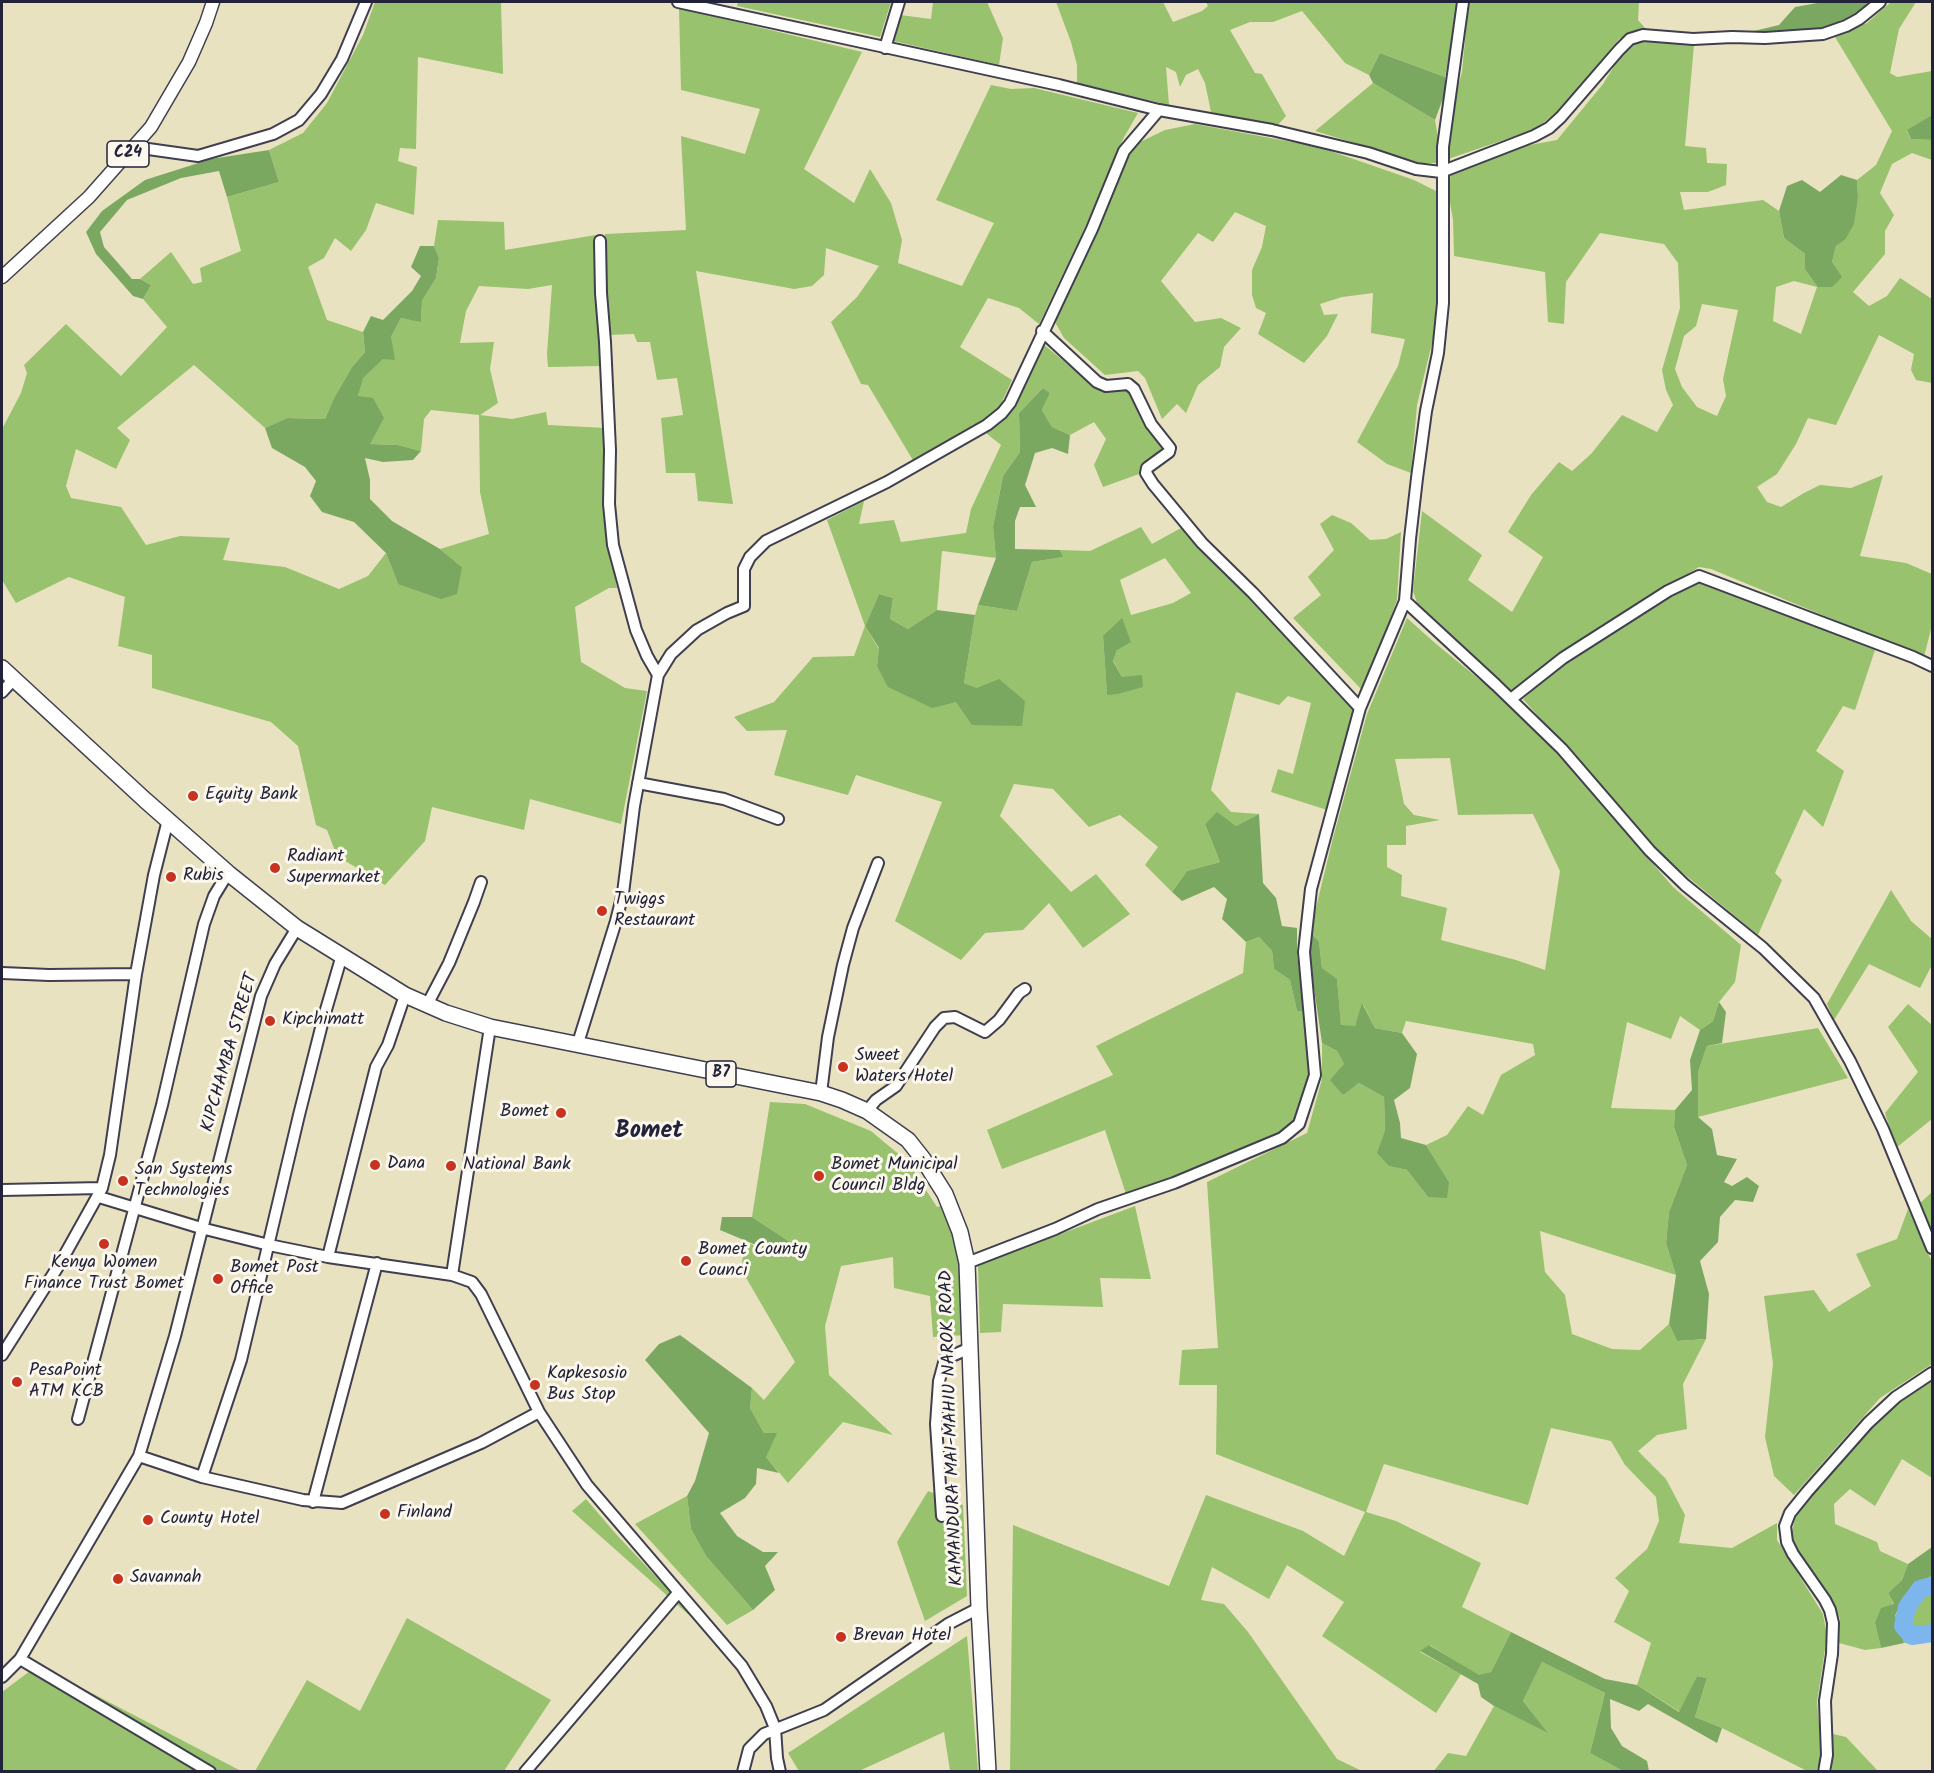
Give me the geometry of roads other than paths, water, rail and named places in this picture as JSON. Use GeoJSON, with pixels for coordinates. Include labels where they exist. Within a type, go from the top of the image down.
{"type":"FeatureCollection","features":[{"type":"Feature","properties":{"kind":"highway","name":"KAMANDURA MAI-MAHIU NAROK ROAD"},"geometry":{"type":"LineString","coordinates":[[2,668],[228,873],[297,928],[405,995],[490,1027],[578,1043],[842,1100],[867,1111],[908,1140],[934,1176],[953,1212],[967,1263],[979,1608],[988,1772]]}},
{"type":"Feature","properties":{"kind":"main road","name":"C24"},"geometry":{"type":"LineString","coordinates":[[2,277],[89,197],[155,120],[189,62],[213,2]]}},
{"type":"Feature","properties":{"kind":"street"},"geometry":{"type":"LineString","coordinates":[[134,147],[198,156],[273,134],[299,120],[321,94],[342,59],[366,2]]}},
{"type":"Feature","properties":{"kind":"street"},"geometry":{"type":"LineString","coordinates":[[678,2],[1059,85],[1159,110],[1272,130],[1368,153],[1416,169],[1441,171],[1534,136],[1549,128],[1630,39],[1643,35],[1693,39],[1823,34],[1859,19],[1880,2]]}},
{"type":"Feature","properties":{"kind":"street"},"geometry":{"type":"LineString","coordinates":[[885,48],[898,2]]}},
{"type":"Feature","properties":{"kind":"street"},"geometry":{"type":"LineString","coordinates":[[967,1263],[1055,1229],[1098,1209],[1174,1183],[1282,1138],[1299,1124],[1316,1075],[1304,952],[1311,889],[1360,708],[1405,601],[1417,478],[1426,411],[1438,353],[1443,303],[1444,221],[1441,171],[1444,129],[1455,71],[1463,2]]}},
{"type":"Feature","properties":{"kind":"street"},"geometry":{"type":"LineString","coordinates":[[578,1043],[621,902],[638,783],[658,675],[671,654],[697,630],[744,606],[744,569],[750,557],[766,541],[886,482],[996,419],[1010,402],[1092,229],[1124,151],[1159,110]]}},
{"type":"Feature","properties":{"kind":"street"},"geometry":{"type":"LineString","coordinates":[[600,241],[610,450],[609,504],[613,545],[636,630],[658,675]]}},
{"type":"Feature","properties":{"kind":"street"},"geometry":{"type":"LineString","coordinates":[[1042,331],[1097,382],[1106,386],[1128,384],[1134,389],[1151,424],[1170,448],[1169,452],[1147,468],[1146,473],[1153,484],[1202,543],[1253,593],[1360,708]]}},
{"type":"Feature","properties":{"kind":"street"},"geometry":{"type":"LineString","coordinates":[[1511,699],[1563,658],[1668,591],[1699,576],[1932,666]]}},
{"type":"Feature","properties":{"kind":"street"},"geometry":{"type":"LineString","coordinates":[[1405,601],[1562,749],[1650,851],[1685,885],[1772,955],[1814,998],[1850,1061],[1884,1129],[1932,1248]]}},
{"type":"Feature","properties":{"kind":"street"},"geometry":{"type":"LineString","coordinates":[[2,692],[14,679]]}},
{"type":"Feature","properties":{"kind":"street"},"geometry":{"type":"LineString","coordinates":[[638,783],[724,799],[778,819]]}},
{"type":"Feature","properties":{"kind":"street"},"geometry":{"type":"LineString","coordinates":[[2,1355],[101,1193],[110,1155],[136,974],[154,875],[168,820]]}},
{"type":"Feature","properties":{"kind":"street"},"geometry":{"type":"LineString","coordinates":[[821,1094],[828,1037],[843,965],[878,863]]}},
{"type":"Feature","properties":{"kind":"street"},"geometry":{"type":"LineString","coordinates":[[78,1419],[162,1105],[204,924],[214,896],[228,873]]}},
{"type":"Feature","properties":{"kind":"street"},"geometry":{"type":"LineString","coordinates":[[427,1005],[449,963],[481,882]]}},
{"type":"Feature","properties":{"kind":"street","name":"KIPCHAMBA STREET"},"geometry":{"type":"LineString","coordinates":[[2,1677],[20,1659],[139,1456],[175,1336],[261,996],[275,964],[297,928]]}},
{"type":"Feature","properties":{"kind":"street"},"geometry":{"type":"LineString","coordinates":[[202,1477],[241,1360],[320,1031],[342,956]]}},
{"type":"Feature","properties":{"kind":"street"},"geometry":{"type":"LineString","coordinates":[[2,973],[136,974]]}},
{"type":"Feature","properties":{"kind":"street"},"geometry":{"type":"LineString","coordinates":[[867,1111],[876,1100],[896,1086],[935,1027],[944,1018],[955,1017],[985,1032],[999,1020],[1019,993],[1025,989]]}},
{"type":"Feature","properties":{"kind":"street"},"geometry":{"type":"LineString","coordinates":[[328,1257],[376,1067],[388,1045],[405,995]]}},
{"type":"Feature","properties":{"kind":"street"},"geometry":{"type":"LineString","coordinates":[[452,1275],[490,1027]]}},
{"type":"Feature","properties":{"kind":"street"},"geometry":{"type":"LineString","coordinates":[[2,1190],[101,1193],[134,1207],[201,1228],[328,1257],[452,1275],[464,1278],[477,1287],[539,1412],[596,1497],[742,1666],[766,1706],[775,1728],[780,1772]]}},
{"type":"Feature","properties":{"kind":"street"},"geometry":{"type":"LineString","coordinates":[[313,1502],[377,1263]]}},
{"type":"Feature","properties":{"kind":"street"},"geometry":{"type":"LineString","coordinates":[[942,1516],[936,1424],[939,1382],[945,1359],[970,1347]]}},
{"type":"Feature","properties":{"kind":"street"},"geometry":{"type":"LineString","coordinates":[[1824,1772],[1827,1755],[1825,1701],[1832,1654],[1833,1623],[1825,1600],[1786,1542],[1785,1526],[1806,1492],[1868,1423],[1896,1397],[1932,1373]]}},
{"type":"Feature","properties":{"kind":"street"},"geometry":{"type":"LineString","coordinates":[[139,1456],[202,1477],[313,1502],[342,1503],[481,1443],[539,1412]]}},
{"type":"Feature","properties":{"kind":"street"},"geometry":{"type":"LineString","coordinates":[[525,1772],[678,1593]]}},
{"type":"Feature","properties":{"kind":"street"},"geometry":{"type":"LineString","coordinates":[[743,1772],[749,1749],[755,1741],[775,1728],[824,1710],[948,1624],[979,1608]]}},
{"type":"Feature","properties":{"kind":"street"},"geometry":{"type":"LineString","coordinates":[[20,1659],[210,1772]]}},
{"type":"Feature","properties":{"kind":"waterway"},"geometry":{"type":"LineString","coordinates":[[1932,1586],[1920,1589],[1907,1607],[1903,1626],[1912,1636],[1932,1633]]}},
{"type":"Feature","properties":{"kind":"place","name":"Equity Bank"},"geometry":{"type":"Point","coordinates":[193,796]}},
{"type":"Feature","properties":{"kind":"place","name":"Radiant Supermarket"},"geometry":{"type":"Point","coordinates":[275,868]}},
{"type":"Feature","properties":{"kind":"place","name":"Rubis"},"geometry":{"type":"Point","coordinates":[171,877]}},
{"type":"Feature","properties":{"kind":"place","name":"Twiggs Restaurant"},"geometry":{"type":"Point","coordinates":[602,911]}},
{"type":"Feature","properties":{"kind":"place","name":"Kipchimatt"},"geometry":{"type":"Point","coordinates":[270,1021]}},
{"type":"Feature","properties":{"kind":"place","name":"Sweet Waters Hotel"},"geometry":{"type":"Point","coordinates":[843,1067]}},
{"type":"Feature","properties":{"kind":"place","name":"Bomet"},"geometry":{"type":"Point","coordinates":[561,1113]}},
{"type":"Feature","properties":{"kind":"place","name":"Dana"},"geometry":{"type":"Point","coordinates":[375,1165]}},
{"type":"Feature","properties":{"kind":"place","name":"National Bank"},"geometry":{"type":"Point","coordinates":[451,1166]}},
{"type":"Feature","properties":{"kind":"place","name":"Bomet Municipal Council Bldg"},"geometry":{"type":"Point","coordinates":[819,1176]}},
{"type":"Feature","properties":{"kind":"place","name":"San Systems Technologies"},"geometry":{"type":"Point","coordinates":[123,1181]}},
{"type":"Feature","properties":{"kind":"place","name":"Kenya Women Finance Trust Bomet"},"geometry":{"type":"Point","coordinates":[104,1244]}},
{"type":"Feature","properties":{"kind":"place","name":"Bomet County Counci"},"geometry":{"type":"Point","coordinates":[686,1261]}},
{"type":"Feature","properties":{"kind":"place","name":"Bomet Post Office"},"geometry":{"type":"Point","coordinates":[218,1279]}},
{"type":"Feature","properties":{"kind":"place","name":"PesaPoint ATM KCB"},"geometry":{"type":"Point","coordinates":[17,1382]}},
{"type":"Feature","properties":{"kind":"place","name":"Kapkesosio Bus Stop"},"geometry":{"type":"Point","coordinates":[535,1385]}},
{"type":"Feature","properties":{"kind":"place","name":"Finland"},"geometry":{"type":"Point","coordinates":[385,1514]}},
{"type":"Feature","properties":{"kind":"place","name":"County Hotel"},"geometry":{"type":"Point","coordinates":[148,1520]}},
{"type":"Feature","properties":{"kind":"place","name":"Savannah"},"geometry":{"type":"Point","coordinates":[118,1579]}},
{"type":"Feature","properties":{"kind":"place","name":"Brevan Hotel"},"geometry":{"type":"Point","coordinates":[841,1637]}},
{"type":"Feature","properties":{"kind":"district","name":"Bomet"},"geometry":{"type":"Point","coordinates":[649,1133]}}]}
